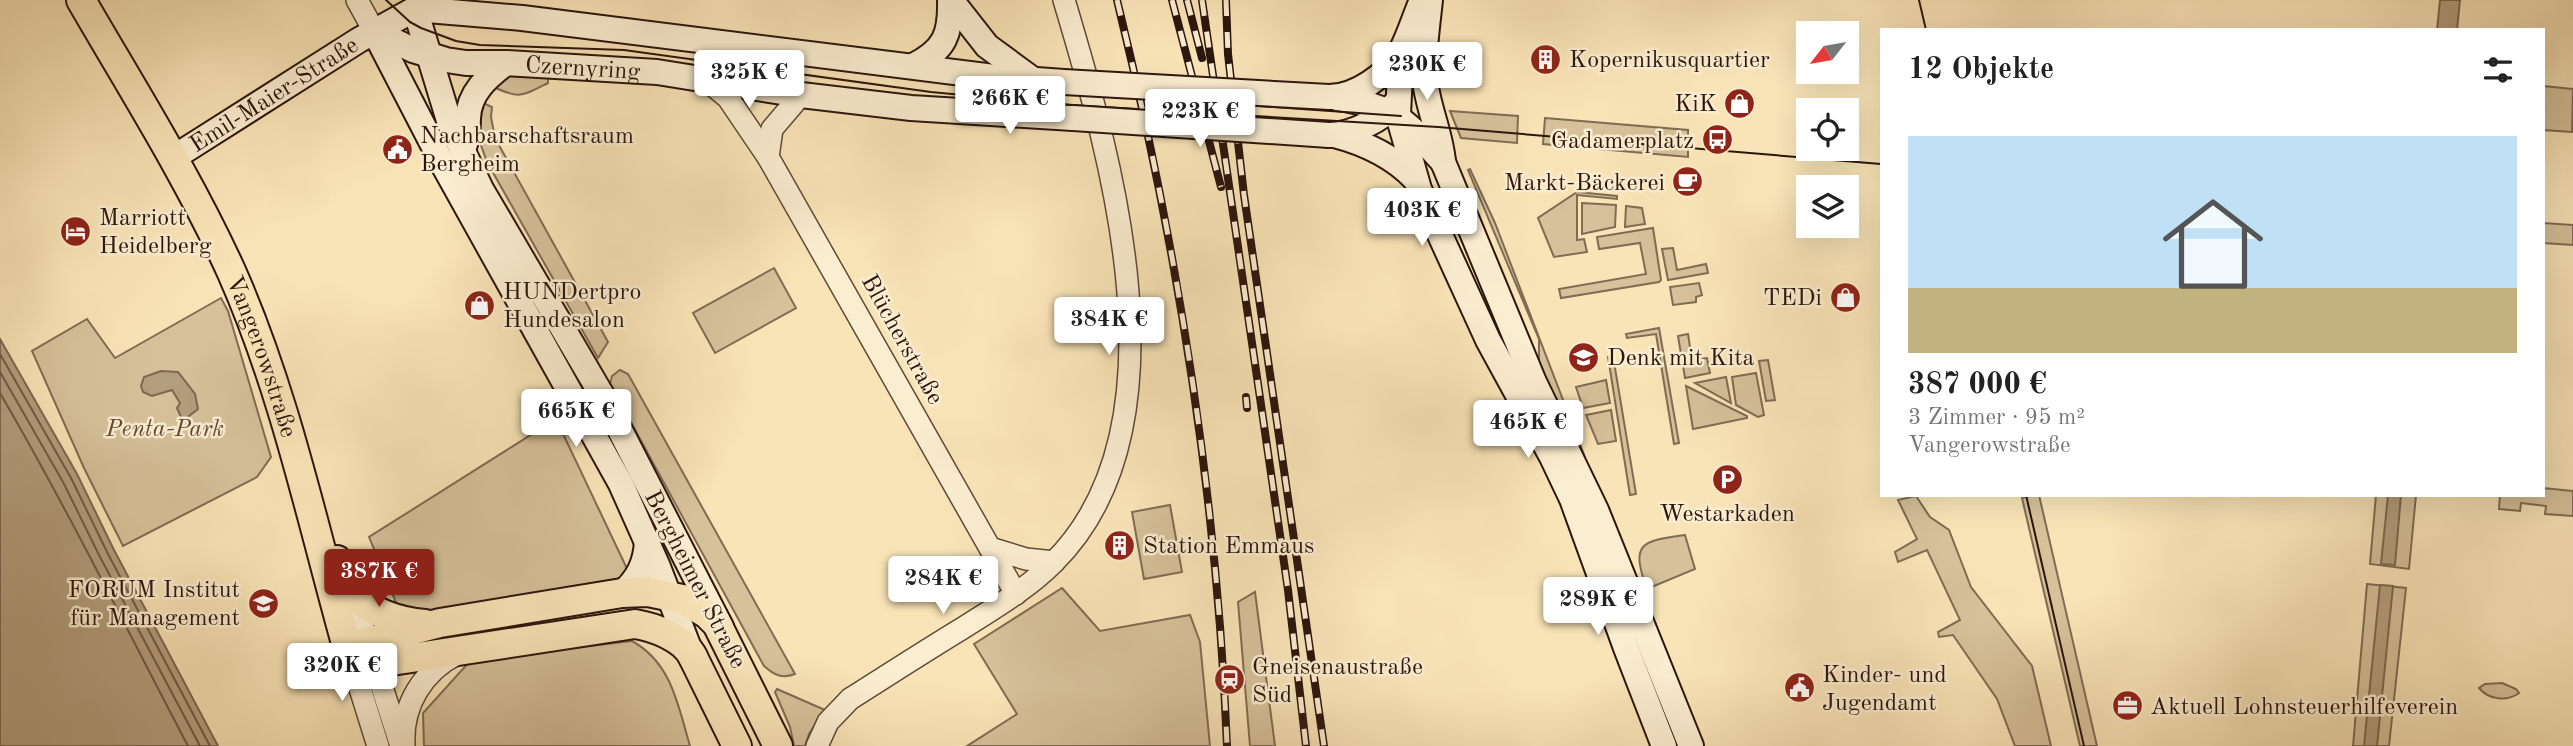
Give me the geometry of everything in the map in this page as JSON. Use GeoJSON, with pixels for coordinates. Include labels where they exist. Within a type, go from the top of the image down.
{"type":"FeatureCollection","features":[{"type":"Feature","properties":{"kind":"main road","name":"Vangerowstraße"},"geometry":{"type":"LineString","coordinates":[[81,0],[173,158],[213,234],[241,296],[260,346],[308,497],[363,649]]}},
{"type":"Feature","properties":{"kind":"main road"},"geometry":{"type":"LineString","coordinates":[[444,0],[469,6],[479,13]]}},
{"type":"Feature","properties":{"kind":"main road"},"geometry":{"type":"LineString","coordinates":[[913,66],[933,54],[946,38],[951,22],[950,0]]}},
{"type":"Feature","properties":{"kind":"main road"},"geometry":{"type":"LineString","coordinates":[[950,0],[987,46],[1033,79]]}},
{"type":"Feature","properties":{"kind":"main road","name":"Czernyring"},"geometry":{"type":"LineString","coordinates":[[413,4],[1033,79],[1329,97],[1361,90],[1390,64],[1401,51],[1422,0]]}},
{"type":"Feature","properties":{"kind":"main road"},"geometry":{"type":"LineString","coordinates":[[1430,0],[1424,66],[1426,88],[1439,134],[1443,162],[1534,382],[1596,510],[1690,746]]}},
{"type":"Feature","properties":{"kind":"main road"},"geometry":{"type":"LineString","coordinates":[[413,4],[374,31],[428,55],[466,63],[506,63]]}},
{"type":"Feature","properties":{"kind":"main road"},"geometry":{"type":"LineString","coordinates":[[399,83],[401,45],[413,4]]}},
{"type":"Feature","properties":{"kind":"main road","name":"Bergheimer Straße"},"geometry":{"type":"LineString","coordinates":[[413,4],[450,124],[481,189],[606,403],[778,746]]}},
{"type":"Feature","properties":{"kind":"main road","name":"Emil-Maier-Straße"},"geometry":{"type":"LineString","coordinates":[[173,158],[374,31]]}},
{"type":"Feature","properties":{"kind":"main road","name":"Bergheimer Straße"},"geometry":{"type":"LineString","coordinates":[[374,31],[399,83],[632,505],[691,652]]}},
{"type":"Feature","properties":{"kind":"main road"},"geometry":{"type":"LineString","coordinates":[[1401,51],[1395,110],[1415,179],[1488,340],[1572,499],[1664,746]]}},
{"type":"Feature","properties":{"kind":"main road","name":"Czernyring"},"geometry":{"type":"LineString","coordinates":[[463,151],[469,133],[471,102],[490,75],[506,63],[657,72],[801,95],[951,110],[1332,135],[1367,124],[1395,110],[1424,66]]}},
{"type":"Feature","properties":{"kind":"main road"},"geometry":{"type":"LineString","coordinates":[[1329,97],[1395,110],[1443,162]]}},
{"type":"Feature","properties":{"kind":"main road"},"geometry":{"type":"LineString","coordinates":[[1332,135],[1361,142],[1378,151],[1405,168],[1415,179]]}},
{"type":"Feature","properties":{"kind":"main road","name":"Vangerowstraße"},"geometry":{"type":"LineString","coordinates":[[308,497],[351,591]]}},
{"type":"Feature","properties":{"kind":"main road"},"geometry":{"type":"LineString","coordinates":[[622,593],[639,574],[648,541]]}},
{"type":"Feature","properties":{"kind":"main road"},"geometry":{"type":"LineString","coordinates":[[351,591],[390,617],[417,623],[440,623]]}},
{"type":"Feature","properties":{"kind":"main road"},"geometry":{"type":"LineString","coordinates":[[363,649],[440,623],[622,593],[648,592],[681,599],[707,614],[725,636]]}},
{"type":"Feature","properties":{"kind":"main road"},"geometry":{"type":"LineString","coordinates":[[363,649],[397,661],[635,624],[656,630],[691,652],[737,746]]}},
{"type":"Feature","properties":{"kind":"street","name":"Bergheimer Straße"},"geometry":{"type":"LineString","coordinates":[[357,0],[374,31]]}},
{"type":"Feature","properties":{"kind":"street"},"geometry":{"type":"LineString","coordinates":[[817,746],[828,722],[850,699],[1016,594],[1054,562],[1090,516],[1105,488],[1116,454],[1127,400],[1131,347],[1127,286],[1114,195],[1083,63],[1064,0]]}},
{"type":"Feature","properties":{"kind":"street","name":"Blücherstraße"},"geometry":{"type":"LineString","coordinates":[[705,79],[728,98],[768,157],[1016,594]]}},
{"type":"Feature","properties":{"kind":"street"},"geometry":{"type":"LineString","coordinates":[[768,157],[772,129],[801,95]]}},
{"type":"Feature","properties":{"kind":"street"},"geometry":{"type":"LineString","coordinates":[[990,548],[1026,559],[1054,562]]}},
{"type":"Feature","properties":{"kind":"street","name":"Vangerowstraße"},"geometry":{"type":"LineString","coordinates":[[351,591],[378,746]]}},
{"type":"Feature","properties":{"kind":"street","name":"Vangerowstraße"},"geometry":{"type":"LineString","coordinates":[[363,649],[402,746]]}},
{"type":"Feature","properties":{"kind":"street"},"geometry":{"type":"LineString","coordinates":[[402,746],[407,710],[421,684],[441,663],[467,650]]}},
{"type":"Feature","properties":{"kind":"green space"},"geometry":{"type":"Polygon","coordinates":[[[510,74],[540,74],[548,78],[548,83],[520,95],[491,86],[510,74]]]}},
{"type":"Feature","properties":{"kind":"green space"},"geometry":{"type":"Polygon","coordinates":[[[2545,86],[2573,89],[2572,132],[2545,130],[2545,86]]]}},
{"type":"Feature","properties":{"kind":"green space"},"geometry":{"type":"Polygon","coordinates":[[[479,101],[492,107],[495,138],[608,342],[598,358],[487,162],[478,137],[479,101]]]}},
{"type":"Feature","properties":{"kind":"green space"},"geometry":{"type":"Polygon","coordinates":[[[1450,111],[1518,116],[1517,143],[1461,138],[1450,111]]]}},
{"type":"Feature","properties":{"kind":"green space"},"geometry":{"type":"Polygon","coordinates":[[[1545,118],[1688,130],[1688,157],[1543,144],[1545,118]]]}},
{"type":"Feature","properties":{"kind":"green space"},"geometry":{"type":"Polygon","coordinates":[[[1470,169],[1495,223],[1585,457],[1553,400],[1539,368],[1539,339],[1468,170],[1470,169]]]}},
{"type":"Feature","properties":{"kind":"green space"},"geometry":{"type":"Polygon","coordinates":[[[1577,192],[1617,196],[1617,199],[1577,195],[1577,240],[1584,239],[1587,252],[1554,257],[1538,218],[1577,192]]]}},
{"type":"Feature","properties":{"kind":"green space"},"geometry":{"type":"Polygon","coordinates":[[[1582,203],[1616,205],[1615,227],[1582,234],[1582,203]]]}},
{"type":"Feature","properties":{"kind":"green space"},"geometry":{"type":"Polygon","coordinates":[[[1626,206],[1642,208],[1645,224],[1625,227],[1626,206]]]}},
{"type":"Feature","properties":{"kind":"green space"},"geometry":{"type":"Polygon","coordinates":[[[2545,223],[2573,225],[2573,245],[2545,243],[2545,223]]]}},
{"type":"Feature","properties":{"kind":"green space"},"geometry":{"type":"Polygon","coordinates":[[[1653,228],[1661,280],[1659,282],[1561,298],[1559,289],[1646,274],[1640,243],[1599,249],[1597,237],[1653,228]]]}},
{"type":"Feature","properties":{"kind":"green space"},"geometry":{"type":"Polygon","coordinates":[[[1673,248],[1677,270],[1706,264],[1708,273],[1668,280],[1662,249],[1673,248]]]}},
{"type":"Feature","properties":{"kind":"green space"},"geometry":{"type":"Polygon","coordinates":[[[774,268],[796,308],[715,353],[693,313],[774,268]]]}},
{"type":"Feature","properties":{"kind":"green space"},"geometry":{"type":"Polygon","coordinates":[[[1699,283],[1702,295],[1696,297],[1696,302],[1673,305],[1670,287],[1699,283]]]}},
{"type":"Feature","properties":{"kind":"green space","name":"Penta-Park"},"geometry":{"type":"Polygon","coordinates":[[[221,298],[228,311],[271,457],[257,477],[123,546],[84,468],[32,351],[87,319],[115,358],[221,298]]]}},
{"type":"Feature","properties":{"kind":"green space"},"geometry":{"type":"Polygon","coordinates":[[[1659,328],[1679,443],[1674,444],[1656,334],[1627,338],[1626,334],[1659,328]]]}},
{"type":"Feature","properties":{"kind":"green space"},"geometry":{"type":"Polygon","coordinates":[[[1688,334],[1692,360],[1707,358],[1710,373],[1685,378],[1678,336],[1688,334]]]}},
{"type":"Feature","properties":{"kind":"green space"},"geometry":{"type":"Polygon","coordinates":[[[1613,356],[1636,494],[1630,495],[1608,357],[1613,356]]]}},
{"type":"Feature","properties":{"kind":"green space"},"geometry":{"type":"Polygon","coordinates":[[[1768,360],[1775,400],[1766,401],[1759,361],[1768,360]]]}},
{"type":"Feature","properties":{"kind":"green space"},"geometry":{"type":"Polygon","coordinates":[[[620,370],[628,374],[795,674],[778,675],[764,666],[610,384],[612,376],[620,370]]]}},
{"type":"Feature","properties":{"kind":"green space"},"geometry":{"type":"Polygon","coordinates":[[[1756,373],[1764,415],[1758,417],[1736,405],[1732,377],[1756,373]]]}},
{"type":"Feature","properties":{"kind":"green space"},"geometry":{"type":"Polygon","coordinates":[[[1726,377],[1731,403],[1695,383],[1726,377]]]}},
{"type":"Feature","properties":{"kind":"green space"},"geometry":{"type":"Polygon","coordinates":[[[1606,380],[1610,403],[1583,408],[1576,387],[1606,380]]]}},
{"type":"Feature","properties":{"kind":"green space"},"geometry":{"type":"Polygon","coordinates":[[[1686,386],[1747,416],[1747,418],[1693,429],[1686,386]]]}},
{"type":"Feature","properties":{"kind":"green space"},"geometry":{"type":"Polygon","coordinates":[[[1611,410],[1616,441],[1598,444],[1586,415],[1611,410]]]}},
{"type":"Feature","properties":{"kind":"green space"},"geometry":{"type":"Polygon","coordinates":[[[556,419],[630,575],[623,580],[435,611],[413,611],[397,605],[369,537],[556,419]]]}},
{"type":"Feature","properties":{"kind":"green space"},"geometry":{"type":"Polygon","coordinates":[[[2545,488],[2573,491],[2573,516],[2545,514],[2546,506],[2521,503],[2520,511],[2499,509],[2500,497],[2545,497],[2545,488]]]}},
{"type":"Feature","properties":{"kind":"green space"},"geometry":{"type":"Polygon","coordinates":[[[1917,497],[1930,517],[1949,530],[1971,587],[2032,666],[2051,746],[2015,746],[1997,699],[1953,635],[1939,637],[1938,632],[1960,620],[1927,550],[1898,562],[1895,552],[1917,539],[1898,500],[1917,497]]]}},
{"type":"Feature","properties":{"kind":"green space"},"geometry":{"type":"Polygon","coordinates":[[[2039,497],[2097,746],[2080,746],[2022,498],[2039,497]]]}},
{"type":"Feature","properties":{"kind":"green space"},"geometry":{"type":"Polygon","coordinates":[[[2376,497],[2416,497],[2409,569],[2370,564],[2376,497]]]}},
{"type":"Feature","properties":{"kind":"green space"},"geometry":{"type":"Polygon","coordinates":[[[1170,505],[1182,572],[1144,579],[1132,512],[1170,505]]]}},
{"type":"Feature","properties":{"kind":"green space"},"geometry":{"type":"Polygon","coordinates":[[[1685,535],[1695,569],[1647,589],[1640,562],[1643,547],[1658,540],[1685,535]]]}},
{"type":"Feature","properties":{"kind":"green space"},"geometry":{"type":"Polygon","coordinates":[[[2367,584],[2406,588],[2389,746],[2353,746],[2367,584]]]}},
{"type":"Feature","properties":{"kind":"green space"},"geometry":{"type":"Polygon","coordinates":[[[1062,588],[1100,631],[1190,615],[1200,642],[1210,746],[967,746],[1017,714],[974,644],[1062,588]]]}},
{"type":"Feature","properties":{"kind":"green space"},"geometry":{"type":"Polygon","coordinates":[[[1255,592],[1275,746],[1250,746],[1238,602],[1255,592]]]}},
{"type":"Feature","properties":{"kind":"green space"},"geometry":{"type":"Polygon","coordinates":[[[632,641],[645,650],[665,673],[677,701],[690,746],[424,746],[423,713],[471,660],[632,641]]]}},
{"type":"Feature","properties":{"kind":"green space"},"geometry":{"type":"Polygon","coordinates":[[[2502,683],[2519,693],[2509,698],[2498,698],[2479,688],[2485,684],[2502,683]]]}},
{"type":"Feature","properties":{"kind":"green space"},"geometry":{"type":"Polygon","coordinates":[[[777,689],[825,710],[809,734],[805,746],[794,746],[790,727],[775,692],[777,689]]]}},
{"type":"Feature","properties":{"kind":"water"},"geometry":{"type":"Polygon","coordinates":[[[2440,0],[2460,0],[2457,28],[2437,28],[2440,0]]]}},
{"type":"Feature","properties":{"kind":"water"},"geometry":{"type":"Polygon","coordinates":[[[0,339],[77,474],[114,550],[218,746],[0,746],[0,339]]]}},
{"type":"Feature","properties":{"kind":"water"},"geometry":{"type":"Polygon","coordinates":[[[161,371],[178,372],[195,394],[198,409],[185,419],[181,417],[177,408],[180,403],[172,390],[152,396],[143,392],[141,386],[144,377],[161,371]]]}},
{"type":"Feature","properties":{"kind":"water"},"geometry":{"type":"Polygon","coordinates":[[[2388,497],[2401,497],[2395,565],[2381,564],[2388,497]]]}},
{"type":"Feature","properties":{"kind":"water"},"geometry":{"type":"Polygon","coordinates":[[[2380,585],[2393,586],[2377,746],[2364,746],[2380,585]]]}},
{"type":"Feature","properties":{"kind":"tram line"},"geometry":{"type":"LineString","coordinates":[[386,0],[410,22],[421,28],[456,41],[480,45],[624,50],[931,92],[1070,105],[1438,127],[1880,164]]}},
{"type":"Feature","properties":{"kind":"tram line"},"geometry":{"type":"LineString","coordinates":[[1919,0],[1926,28]]}},
{"type":"Feature","properties":{"kind":"tram line"},"geometry":{"type":"LineString","coordinates":[[985,87],[1401,116]]}},
{"type":"Feature","properties":{"kind":"tram line"},"geometry":{"type":"LineString","coordinates":[[2026,497],[2084,746]]}},
{"type":"Feature","properties":{"kind":"railway"},"geometry":{"type":"LineString","coordinates":[[1117,0],[1158,184],[1191,370],[1214,557],[1227,746]]}},
{"type":"Feature","properties":{"kind":"railway"},"geometry":{"type":"LineString","coordinates":[[1172,0],[1221,187]]}},
{"type":"Feature","properties":{"kind":"railway"},"geometry":{"type":"LineString","coordinates":[[1187,0],[1202,58]]}},
{"type":"Feature","properties":{"kind":"railway"},"geometry":{"type":"LineString","coordinates":[[1202,0],[1288,590],[1306,746]]}},
{"type":"Feature","properties":{"kind":"railway"},"geometry":{"type":"LineString","coordinates":[[1226,0],[1228,54],[1244,195],[1324,746]]}},
{"type":"Feature","properties":{"kind":"railway"},"geometry":{"type":"LineString","coordinates":[[1246,397],[1247,408]]}},
{"type":"Feature","properties":{"kind":"place","name":"Kopernikusquartier"},"geometry":{"type":"Point","coordinates":[1546,59]}},
{"type":"Feature","properties":{"kind":"place","name":"KiK"},"geometry":{"type":"Point","coordinates":[1740,103]}},
{"type":"Feature","properties":{"kind":"place","name":"Gadamerplatz"},"geometry":{"type":"Point","coordinates":[1717,140]}},
{"type":"Feature","properties":{"kind":"place","name":"Nachbarschaftsraum Bergheim"},"geometry":{"type":"Point","coordinates":[397,149]}},
{"type":"Feature","properties":{"kind":"place","name":"Markt-Bäckerei"},"geometry":{"type":"Point","coordinates":[1688,182]}},
{"type":"Feature","properties":{"kind":"place","name":"Marriott Heidelberg"},"geometry":{"type":"Point","coordinates":[76,231]}},
{"type":"Feature","properties":{"kind":"place","name":"TEDi"},"geometry":{"type":"Point","coordinates":[1845,297]}},
{"type":"Feature","properties":{"kind":"place","name":"HUNDertpro Hundesalon"},"geometry":{"type":"Point","coordinates":[480,305]}},
{"type":"Feature","properties":{"kind":"place","name":"Denk mit Kita"},"geometry":{"type":"Point","coordinates":[1584,357]}},
{"type":"Feature","properties":{"kind":"place","name":"Westarkaden"},"geometry":{"type":"Point","coordinates":[1727,479]}},
{"type":"Feature","properties":{"kind":"place","name":"Station Emmaus"},"geometry":{"type":"Point","coordinates":[1120,545]}},
{"type":"Feature","properties":{"kind":"place","name":"FORUM Institut für Management"},"geometry":{"type":"Point","coordinates":[263,603]}},
{"type":"Feature","properties":{"kind":"place","name":"Gneisenaustraße Süd"},"geometry":{"type":"Point","coordinates":[1229,680]}},
{"type":"Feature","properties":{"kind":"place","name":"Kinder- und Jugendamt"},"geometry":{"type":"Point","coordinates":[1799,688]}},
{"type":"Feature","properties":{"kind":"place","name":"Aktuell Lohnsteuerhilfeverein"},"geometry":{"type":"Point","coordinates":[2127,706]}}]}
